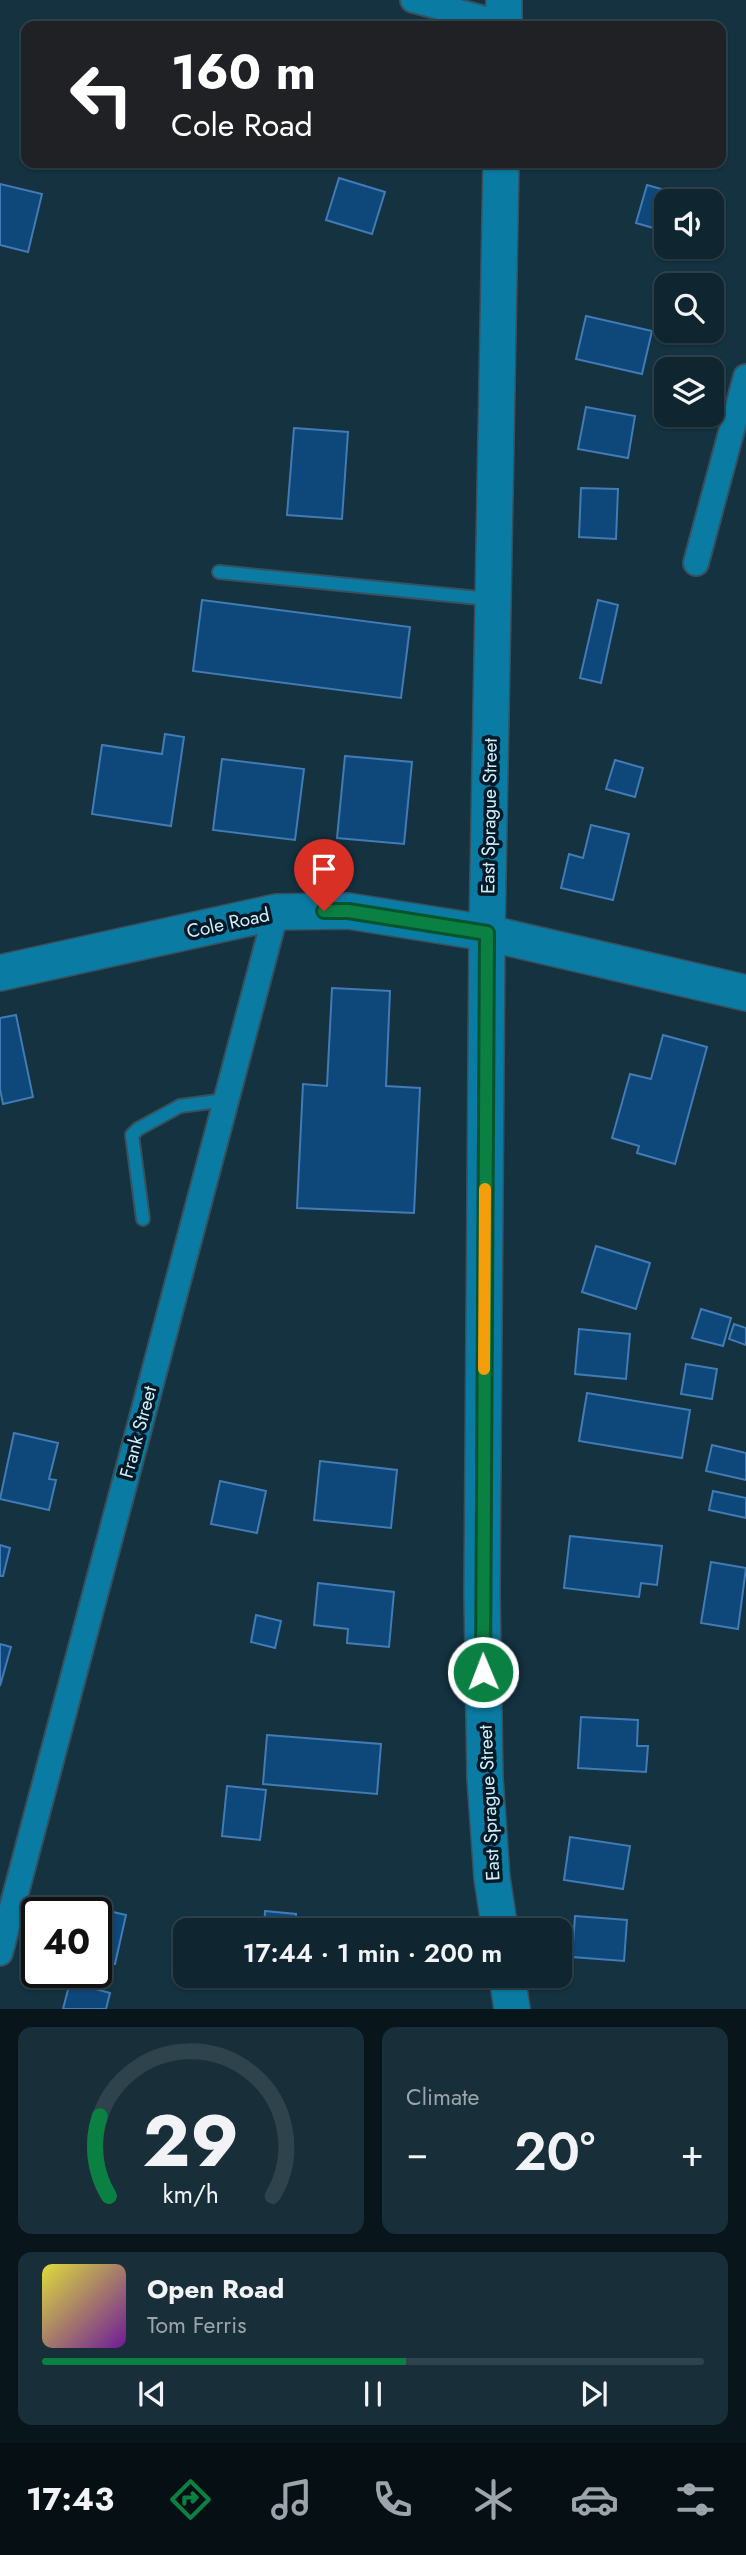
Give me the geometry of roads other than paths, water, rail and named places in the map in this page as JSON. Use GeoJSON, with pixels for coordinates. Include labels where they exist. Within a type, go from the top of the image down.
{"type":"FeatureCollection","features":[{"type":"Feature","properties":{"kind":"street"},"geometry":{"type":"LineString","coordinates":[[413,0],[504,17]]}},
{"type":"Feature","properties":{"kind":"street","name":"East Sprague Street"},"geometry":{"type":"LineString","coordinates":[[498,1918],[492,1878],[485,1778],[482,1620],[487,933],[501,168]]}},
{"type":"Feature","properties":{"kind":"street"},"geometry":{"type":"LineString","coordinates":[[696,563],[746,377]]}},
{"type":"Feature","properties":{"kind":"street","name":"Cole Road"},"geometry":{"type":"LineString","coordinates":[[0,973],[276,912],[348,911],[487,933],[746,993]]}},
{"type":"Feature","properties":{"kind":"street","name":"Frank Street"},"geometry":{"type":"LineString","coordinates":[[0,1953],[276,912]]}},
{"type":"Feature","properties":{"kind":"street"},"geometry":{"type":"LineString","coordinates":[[509,1988],[512,2009]]}},
{"type":"Feature","properties":{"kind":"lane"},"geometry":{"type":"LineString","coordinates":[[219,572],[493,600]]}},
{"type":"Feature","properties":{"kind":"lane"},"geometry":{"type":"LineString","coordinates":[[143,1219],[132,1135],[180,1106],[226,1100]]}}]}
